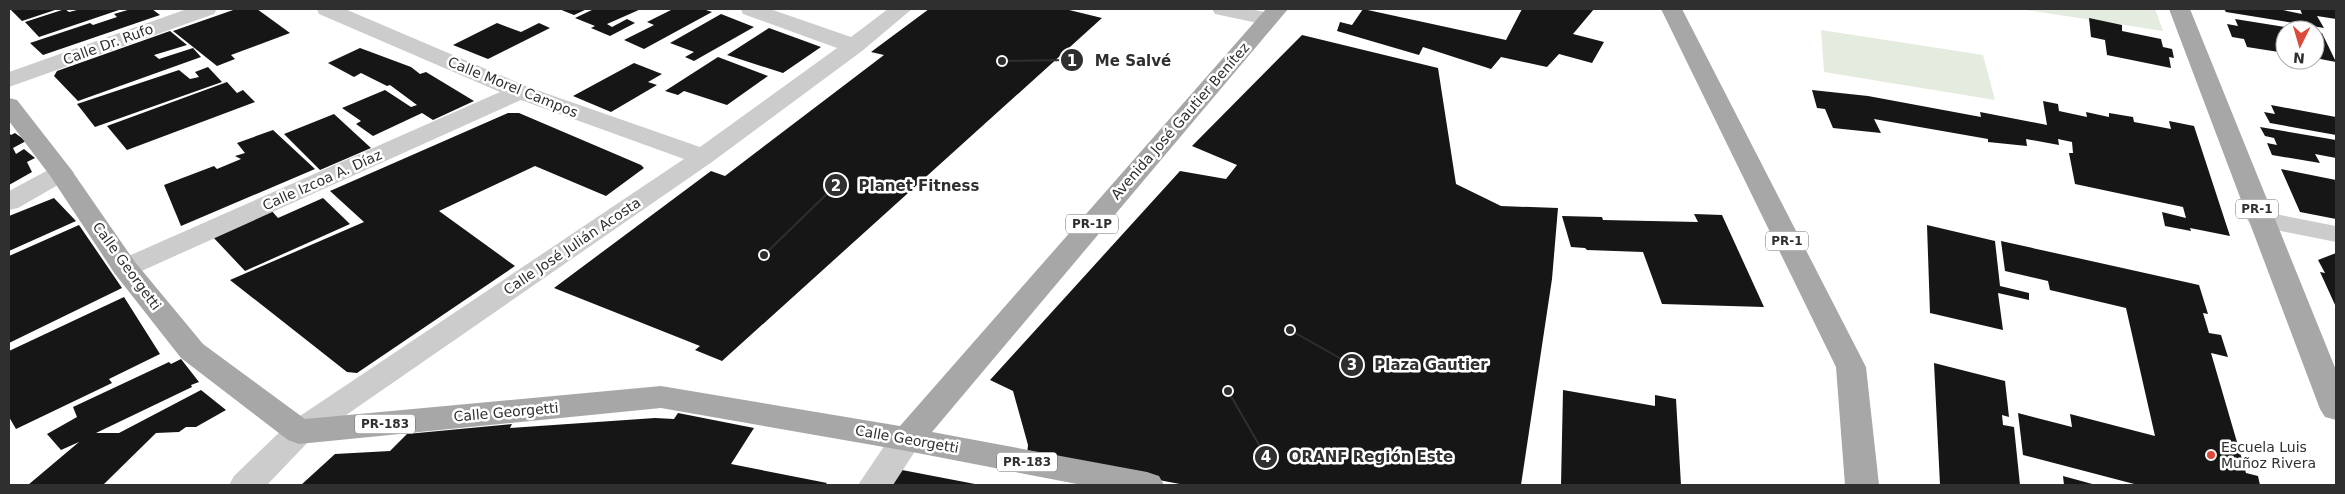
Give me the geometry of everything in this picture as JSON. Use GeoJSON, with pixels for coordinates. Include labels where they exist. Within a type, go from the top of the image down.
{"type":"FeatureCollection","features":[{"type":"Feature","properties":{"kind":"main road","name":"PR-1"},"geometry":{"type":"LineString","coordinates":[[1671,9],[1851,367],[1862,485]]}},
{"type":"Feature","properties":{"kind":"main road","name":"PR-1"},"geometry":{"type":"LineString","coordinates":[[2179,9],[2336,409]]}},
{"type":"Feature","properties":{"kind":"main road","name":"Avenida José Gautier Benítez"},"geometry":{"type":"LineString","coordinates":[[907,439],[1272,14]]}},
{"type":"Feature","properties":{"kind":"main road","name":"Calle Georgetti"},"geometry":{"type":"LineString","coordinates":[[9,105],[61,173],[125,268],[192,351],[299,432],[661,397],[907,439],[1148,485]]}},
{"type":"Feature","properties":{"kind":"street","name":"Calle Dr. Rufo"},"geometry":{"type":"LineString","coordinates":[[9,80],[206,9]]}},
{"type":"Feature","properties":{"kind":"street","name":"Calle Morel Campos"},"geometry":{"type":"LineString","coordinates":[[326,9],[520,92],[703,157]]}},
{"type":"Feature","properties":{"kind":"street"},"geometry":{"type":"LineString","coordinates":[[751,9],[854,46]]}},
{"type":"Feature","properties":{"kind":"street","name":"Calle José Julián Acosta"},"geometry":{"type":"LineString","coordinates":[[246,485],[299,432],[703,157],[901,9]]}},
{"type":"Feature","properties":{"kind":"street"},"geometry":{"type":"LineString","coordinates":[[1224,9],[1272,14]]}},
{"type":"Feature","properties":{"kind":"street","name":"Calle Izcoa A. Díaz"},"geometry":{"type":"LineString","coordinates":[[125,268],[520,92]]}},
{"type":"Feature","properties":{"kind":"street"},"geometry":{"type":"LineString","coordinates":[[9,202],[61,173]]}},
{"type":"Feature","properties":{"kind":"street"},"geometry":{"type":"LineString","coordinates":[[2260,219],[2336,234]]}},
{"type":"Feature","properties":{"kind":"street"},"geometry":{"type":"LineString","coordinates":[[875,485],[907,439]]}},
{"type":"Feature","properties":{"kind":"shaded area"},"geometry":{"type":"Polygon","coordinates":[[[2020,9],[2155,9],[2163,31],[2020,9]]]}},
{"type":"Feature","properties":{"kind":"shaded area"},"geometry":{"type":"Polygon","coordinates":[[[1821,30],[1983,55],[1995,100],[1824,72],[1821,30]]]}},
{"type":"Feature","properties":{"kind":"building"},"geometry":{"type":"Polygon","coordinates":[[[10,9],[58,9],[22,21],[10,9]]]}},
{"type":"Feature","properties":{"kind":"building"},"geometry":{"type":"Polygon","coordinates":[[[65,9],[69,12],[81,9],[122,9],[39,37],[25,22],[65,9]]]}},
{"type":"Feature","properties":{"kind":"building"},"geometry":{"type":"Polygon","coordinates":[[[131,9],[152,9],[160,15],[43,55],[30,43],[90,23],[93,25],[117,17],[114,14],[131,9]]]}},
{"type":"Feature","properties":{"kind":"building"},"geometry":{"type":"Polygon","coordinates":[[[236,9],[257,9],[290,33],[231,55],[235,59],[217,66],[173,31],[236,9]]]}},
{"type":"Feature","properties":{"kind":"building"},"geometry":{"type":"Polygon","coordinates":[[[559,9],[587,9],[574,15],[559,9]]]}},
{"type":"Feature","properties":{"kind":"building"},"geometry":{"type":"Polygon","coordinates":[[[594,9],[641,9],[607,24],[612,27],[627,19],[635,23],[610,36],[591,28],[595,26],[575,18],[594,9]]]}},
{"type":"Feature","properties":{"kind":"building"},"geometry":{"type":"Polygon","coordinates":[[[673,9],[703,9],[712,12],[644,49],[624,40],[654,25],[647,22],[673,9]]]}},
{"type":"Feature","properties":{"kind":"building"},"geometry":{"type":"Polygon","coordinates":[[[929,9],[1065,9],[1102,18],[722,361],[695,350],[700,346],[554,288],[711,171],[725,176],[884,55],[871,52],[929,9]]]}},
{"type":"Feature","properties":{"kind":"building"},"geometry":{"type":"Polygon","coordinates":[[[1363,9],[1506,40],[1522,9],[1594,9],[1573,34],[1604,42],[1592,63],[1559,54],[1547,67],[1501,57],[1491,69],[1423,47],[1419,55],[1337,31],[1340,22],[1352,25],[1363,9]]]}},
{"type":"Feature","properties":{"kind":"building"},"geometry":{"type":"Polygon","coordinates":[[[2224,9],[2278,9],[2302,14],[2300,9],[2336,9],[2336,19],[2317,16],[2319,20],[2275,20],[2226,12],[2224,9]]]}},
{"type":"Feature","properties":{"kind":"building"},"geometry":{"type":"Polygon","coordinates":[[[721,14],[754,27],[694,61],[685,57],[694,52],[670,43],[721,14]]]}},
{"type":"Feature","properties":{"kind":"building"},"geometry":{"type":"Polygon","coordinates":[[[2089,18],[2122,25],[2122,31],[2161,39],[2163,47],[2172,49],[2174,58],[2169,57],[2171,68],[2107,55],[2105,40],[2091,37],[2089,18]]]}},
{"type":"Feature","properties":{"kind":"building"},"geometry":{"type":"Polygon","coordinates":[[[2235,19],[2275,25],[2275,51],[2247,47],[2244,39],[2232,37],[2227,24],[2238,26],[2235,19]]]}},
{"type":"Feature","properties":{"kind":"building"},"geometry":{"type":"Polygon","coordinates":[[[497,23],[521,32],[539,23],[550,28],[488,59],[453,45],[497,23]]]}},
{"type":"Feature","properties":{"kind":"building"},"geometry":{"type":"Polygon","coordinates":[[[769,28],[821,47],[783,73],[727,55],[769,28]]]}},
{"type":"Feature","properties":{"kind":"building"},"geometry":{"type":"Polygon","coordinates":[[[170,31],[187,45],[154,55],[159,59],[193,48],[201,57],[78,101],[54,76],[57,71],[170,31]]]}},
{"type":"Feature","properties":{"kind":"building"},"geometry":{"type":"Polygon","coordinates":[[[1302,35],[1438,68],[1456,184],[1501,206],[1558,208],[1552,279],[1521,485],[1185,485],[1027,455],[1028,445],[1013,391],[990,380],[1180,171],[1226,179],[1237,165],[1192,146],[1302,35]]]}},
{"type":"Feature","properties":{"kind":"building"},"geometry":{"type":"Polygon","coordinates":[[[2325,39],[2336,62],[2325,60],[2325,39]]]}},
{"type":"Feature","properties":{"kind":"building"},"geometry":{"type":"Polygon","coordinates":[[[360,48],[411,67],[420,74],[426,72],[474,101],[433,120],[422,113],[373,136],[356,124],[361,121],[342,108],[385,90],[411,107],[417,105],[390,85],[387,86],[361,73],[354,77],[328,63],[360,48]]]}},
{"type":"Feature","properties":{"kind":"building"},"geometry":{"type":"Polygon","coordinates":[[[718,57],[768,76],[727,105],[684,91],[678,95],[665,91],[718,57]]]}},
{"type":"Feature","properties":{"kind":"building"},"geometry":{"type":"Polygon","coordinates":[[[634,63],[662,74],[648,82],[657,85],[611,112],[573,96],[634,63]]]}},
{"type":"Feature","properties":{"kind":"building"},"geometry":{"type":"Polygon","coordinates":[[[208,67],[222,82],[95,127],[77,104],[179,70],[190,79],[199,77],[195,72],[208,67]]]}},
{"type":"Feature","properties":{"kind":"building"},"geometry":{"type":"Polygon","coordinates":[[[227,82],[237,93],[243,90],[255,102],[127,150],[107,126],[227,82]]]}},
{"type":"Feature","properties":{"kind":"building"},"geometry":{"type":"Polygon","coordinates":[[[1812,90],[1868,96],[1981,117],[1980,112],[2047,125],[2043,101],[2058,104],[2059,111],[2087,117],[2086,112],[2109,117],[2109,113],[2133,117],[2134,122],[2171,129],[2169,121],[2194,126],[2230,236],[2190,228],[2191,231],[2165,226],[2162,212],[2186,218],[2183,207],[2075,184],[2069,153],[2073,153],[2072,142],[2058,139],[2059,145],[2026,139],[2027,146],[1988,142],[1988,139],[1874,119],[1881,133],[1833,128],[1825,109],[1817,108],[1812,90]]]}},
{"type":"Feature","properties":{"kind":"building"},"geometry":{"type":"Polygon","coordinates":[[[2271,105],[2336,117],[2336,135],[2270,123],[2264,112],[2275,114],[2271,105]]]}},
{"type":"Feature","properties":{"kind":"building"},"geometry":{"type":"Polygon","coordinates":[[[508,113],[519,113],[641,165],[644,168],[606,196],[535,166],[439,211],[515,266],[357,373],[347,372],[230,280],[364,222],[330,191],[508,113]]]}},
{"type":"Feature","properties":{"kind":"building"},"geometry":{"type":"Polygon","coordinates":[[[334,114],[371,148],[320,170],[284,134],[334,114]]]}},
{"type":"Feature","properties":{"kind":"building"},"geometry":{"type":"Polygon","coordinates":[[[2260,127],[2336,140],[2336,158],[2315,154],[2320,163],[2272,155],[2267,143],[2277,145],[2274,138],[2265,136],[2260,127]]]}},
{"type":"Feature","properties":{"kind":"building"},"geometry":{"type":"Polygon","coordinates":[[[273,130],[315,169],[181,226],[164,185],[214,166],[217,169],[241,159],[235,156],[245,153],[237,143],[273,130]]]}},
{"type":"Feature","properties":{"kind":"building"},"geometry":{"type":"Polygon","coordinates":[[[9,133],[11,135],[15,133],[26,141],[13,148],[16,154],[24,149],[35,158],[27,162],[32,172],[9,185],[9,133]]]}},
{"type":"Feature","properties":{"kind":"building"},"geometry":{"type":"Polygon","coordinates":[[[2281,169],[2336,180],[2336,219],[2300,212],[2281,169]]]}},
{"type":"Feature","properties":{"kind":"building"},"geometry":{"type":"Polygon","coordinates":[[[54,198],[76,221],[9,251],[9,216],[54,198]]]}},
{"type":"Feature","properties":{"kind":"building"},"geometry":{"type":"Polygon","coordinates":[[[323,198],[350,224],[245,271],[212,236],[271,210],[278,218],[323,198]]]}},
{"type":"Feature","properties":{"kind":"building"},"geometry":{"type":"Polygon","coordinates":[[[1694,214],[1722,215],[1764,307],[1662,304],[1643,252],[1587,250],[1585,248],[1571,247],[1562,216],[1602,217],[1603,220],[1698,222],[1694,214]]]}},
{"type":"Feature","properties":{"kind":"building"},"geometry":{"type":"Polygon","coordinates":[[[79,225],[122,288],[9,343],[9,256],[79,225]]]}},
{"type":"Feature","properties":{"kind":"building"},"geometry":{"type":"Polygon","coordinates":[[[1927,225],[1995,241],[2000,286],[2029,293],[2029,300],[1998,293],[2003,330],[1930,313],[1927,225]]]}},
{"type":"Feature","properties":{"kind":"building"},"geometry":{"type":"Polygon","coordinates":[[[2001,241],[2199,285],[2208,314],[2203,313],[2209,333],[2221,335],[2228,357],[2211,353],[2246,473],[2258,476],[2260,485],[2138,485],[2023,455],[2018,413],[2072,427],[2070,414],[2155,436],[2126,308],[2050,290],[2048,281],[2005,271],[2001,241]]]}},
{"type":"Feature","properties":{"kind":"building"},"geometry":{"type":"Polygon","coordinates":[[[2336,253],[2336,307],[2320,272],[2325,273],[2318,260],[2336,253]]]}},
{"type":"Feature","properties":{"kind":"building"},"geometry":{"type":"Polygon","coordinates":[[[124,297],[160,354],[109,379],[112,383],[16,429],[9,417],[9,351],[124,297]]]}},
{"type":"Feature","properties":{"kind":"building"},"geometry":{"type":"Polygon","coordinates":[[[181,359],[199,382],[96,433],[119,433],[201,390],[226,410],[196,427],[186,427],[179,432],[156,433],[103,485],[28,485],[79,442],[61,450],[47,434],[77,417],[73,407],[169,362],[171,364],[181,359]]]}},
{"type":"Feature","properties":{"kind":"building"},"geometry":{"type":"Polygon","coordinates":[[[1934,363],[2005,381],[2009,417],[2002,415],[2003,425],[2014,427],[2020,485],[1940,485],[1934,363]]]}},
{"type":"Feature","properties":{"kind":"building"},"geometry":{"type":"Polygon","coordinates":[[[1563,390],[1655,406],[1655,395],[1676,399],[1681,485],[1561,485],[1563,390]]]}},
{"type":"Feature","properties":{"kind":"building"},"geometry":{"type":"Polygon","coordinates":[[[678,413],[754,428],[731,464],[827,483],[825,485],[301,485],[335,454],[390,451],[407,434],[512,424],[510,428],[655,418],[674,419],[678,413]]]}},
{"type":"Feature","properties":{"kind":"building"},"geometry":{"type":"Polygon","coordinates":[[[902,470],[975,484],[891,485],[902,470]]]}},
{"type":"Feature","properties":{"kind":"building"},"geometry":{"type":"Polygon","coordinates":[[[2063,476],[2096,485],[2064,485],[2063,476]]]}},
{"type":"Feature","properties":{"kind":"place","name":"Me Salvé"},"geometry":{"type":"Point","coordinates":[1002,61]}},
{"type":"Feature","properties":{"kind":"place","name":"Planet Fitness"},"geometry":{"type":"Point","coordinates":[764,255]}},
{"type":"Feature","properties":{"kind":"place","name":"Plaza Gautier"},"geometry":{"type":"Point","coordinates":[1290,330]}},
{"type":"Feature","properties":{"kind":"place","name":"ORANF Región Este"},"geometry":{"type":"Point","coordinates":[1228,391]}},
{"type":"Feature","properties":{"kind":"place","name":"Escuela Luis Muñoz Rivera"},"geometry":{"type":"Point","coordinates":[2211,455]}}]}
